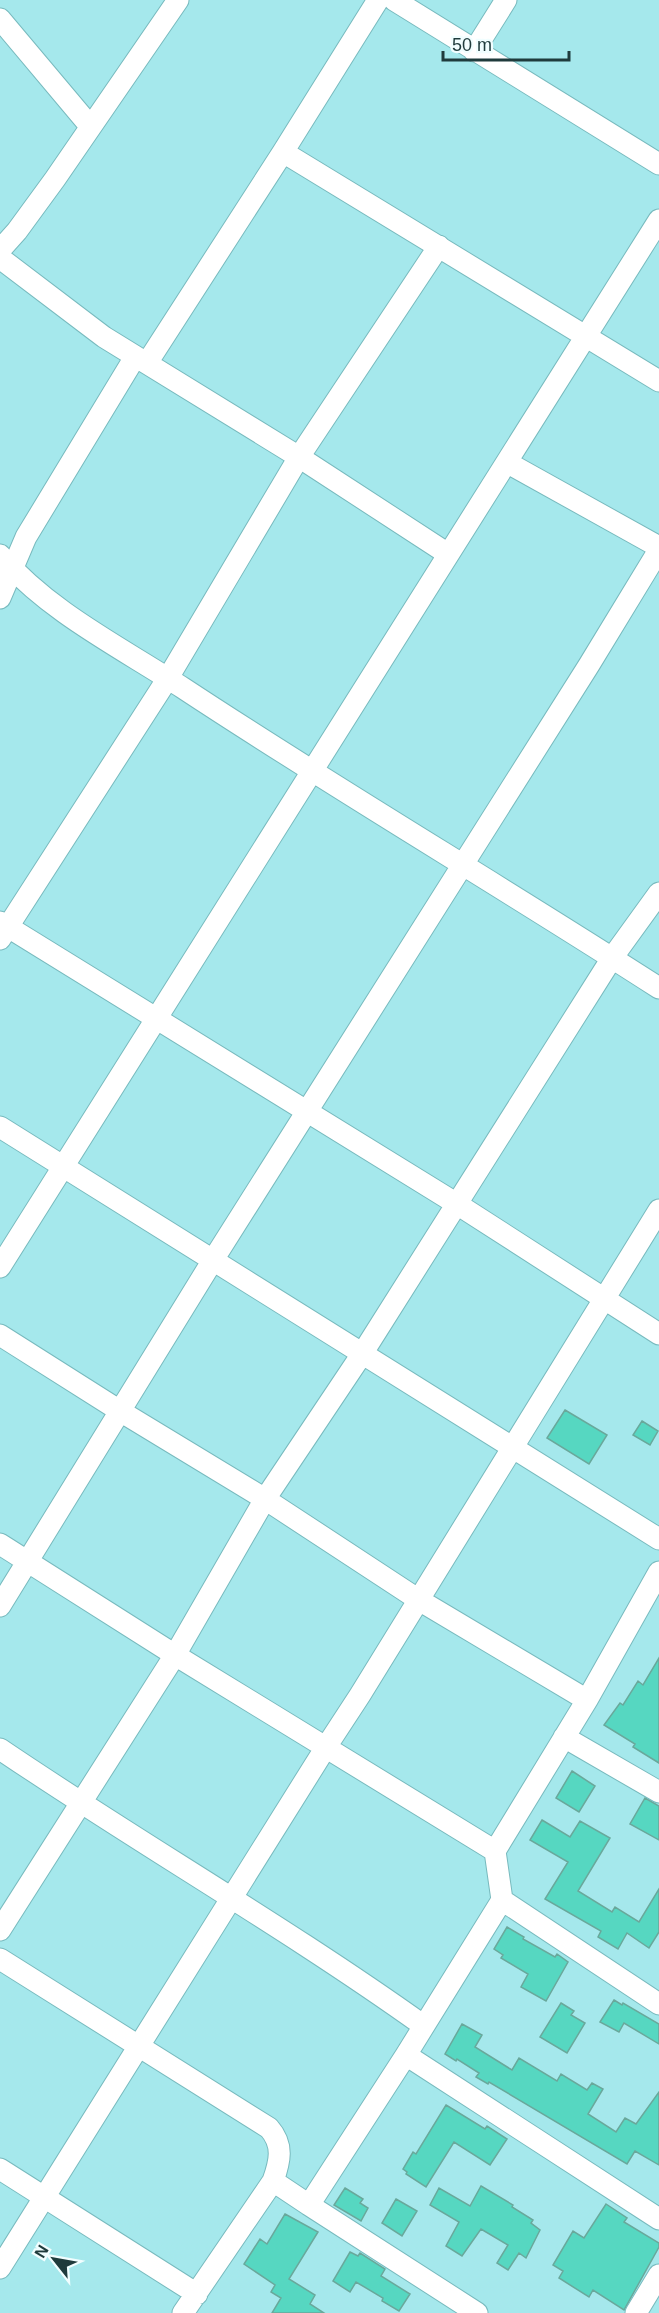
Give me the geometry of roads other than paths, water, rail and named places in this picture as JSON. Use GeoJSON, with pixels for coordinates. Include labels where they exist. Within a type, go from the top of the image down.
{"type":"FeatureCollection","features":[{"type":"Feature","properties":{"kind":"street"},"geometry":{"type":"LineString","coordinates":[[0,250],[17,231],[55,179],[178,0]]}},
{"type":"Feature","properties":{"kind":"street"},"geometry":{"type":"LineString","coordinates":[[0,598],[6,562],[26,537],[141,360],[283,152],[378,0]]}},
{"type":"Feature","properties":{"kind":"street"},"geometry":{"type":"LineString","coordinates":[[393,0],[659,164]]}},
{"type":"Feature","properties":{"kind":"street"},"geometry":{"type":"LineString","coordinates":[[474,51],[506,0]]}},
{"type":"Feature","properties":{"kind":"street"},"geometry":{"type":"LineString","coordinates":[[0,19],[90,126]]}},
{"type":"Feature","properties":{"kind":"street"},"geometry":{"type":"LineString","coordinates":[[283,152],[659,381]]}},
{"type":"Feature","properties":{"kind":"street"},"geometry":{"type":"LineString","coordinates":[[0,1267],[659,220]]}},
{"type":"Feature","properties":{"kind":"street"},"geometry":{"type":"LineString","coordinates":[[439,246],[299,457],[168,678],[3,929],[157,1018],[457,1204],[659,1334]]}},
{"type":"Feature","properties":{"kind":"street"},"geometry":{"type":"LineString","coordinates":[[0,258],[104,337],[299,457],[448,554]]}},
{"type":"Feature","properties":{"kind":"street"},"geometry":{"type":"LineString","coordinates":[[0,1606],[213,1260],[463,866],[659,549],[508,463]]}},
{"type":"Feature","properties":{"kind":"street"},"geometry":{"type":"LineString","coordinates":[[6,562],[71,617],[311,771],[659,988]]}},
{"type":"Feature","properties":{"kind":"street"},"geometry":{"type":"LineString","coordinates":[[0,1930],[175,1655],[265,1499],[362,1354],[612,958],[659,893]]}},
{"type":"Feature","properties":{"kind":"street"},"geometry":{"type":"LineString","coordinates":[[0,1127],[659,1539]]}},
{"type":"Feature","properties":{"kind":"street"},"geometry":{"type":"LineString","coordinates":[[0,2268],[360,1695],[659,1210]]}},
{"type":"Feature","properties":{"kind":"street"},"geometry":{"type":"LineString","coordinates":[[0,1335],[265,1499],[419,1600],[587,1700]]}},
{"type":"Feature","properties":{"kind":"street"},"geometry":{"type":"LineString","coordinates":[[0,1544],[175,1655],[495,1851]]}},
{"type":"Feature","properties":{"kind":"street"},"geometry":{"type":"LineString","coordinates":[[309,2205],[502,1900],[495,1851],[587,1700],[658,1575]]}},
{"type":"Feature","properties":{"kind":"street"},"geometry":{"type":"LineString","coordinates":[[564,1737],[659,1792]]}},
{"type":"Feature","properties":{"kind":"street"},"geometry":{"type":"LineString","coordinates":[[0,1749],[81,1804],[232,1897],[360,1980],[424,2026]]}},
{"type":"Feature","properties":{"kind":"street"},"geometry":{"type":"LineString","coordinates":[[502,1900],[659,2004]]}},
{"type":"Feature","properties":{"kind":"street"},"geometry":{"type":"LineString","coordinates":[[0,1959],[269,2128],[275,2135],[280,2146],[280,2161],[273,2181],[183,2313]]}},
{"type":"Feature","properties":{"kind":"street"},"geometry":{"type":"LineString","coordinates":[[406,2055],[659,2219]]}},
{"type":"Feature","properties":{"kind":"street"},"geometry":{"type":"LineString","coordinates":[[0,2169],[196,2294]]}},
{"type":"Feature","properties":{"kind":"street"},"geometry":{"type":"LineString","coordinates":[[273,2181],[477,2313]]}},
{"type":"Feature","properties":{"kind":"street"},"geometry":{"type":"LineString","coordinates":[[636,2313],[659,2275]]}}]}
